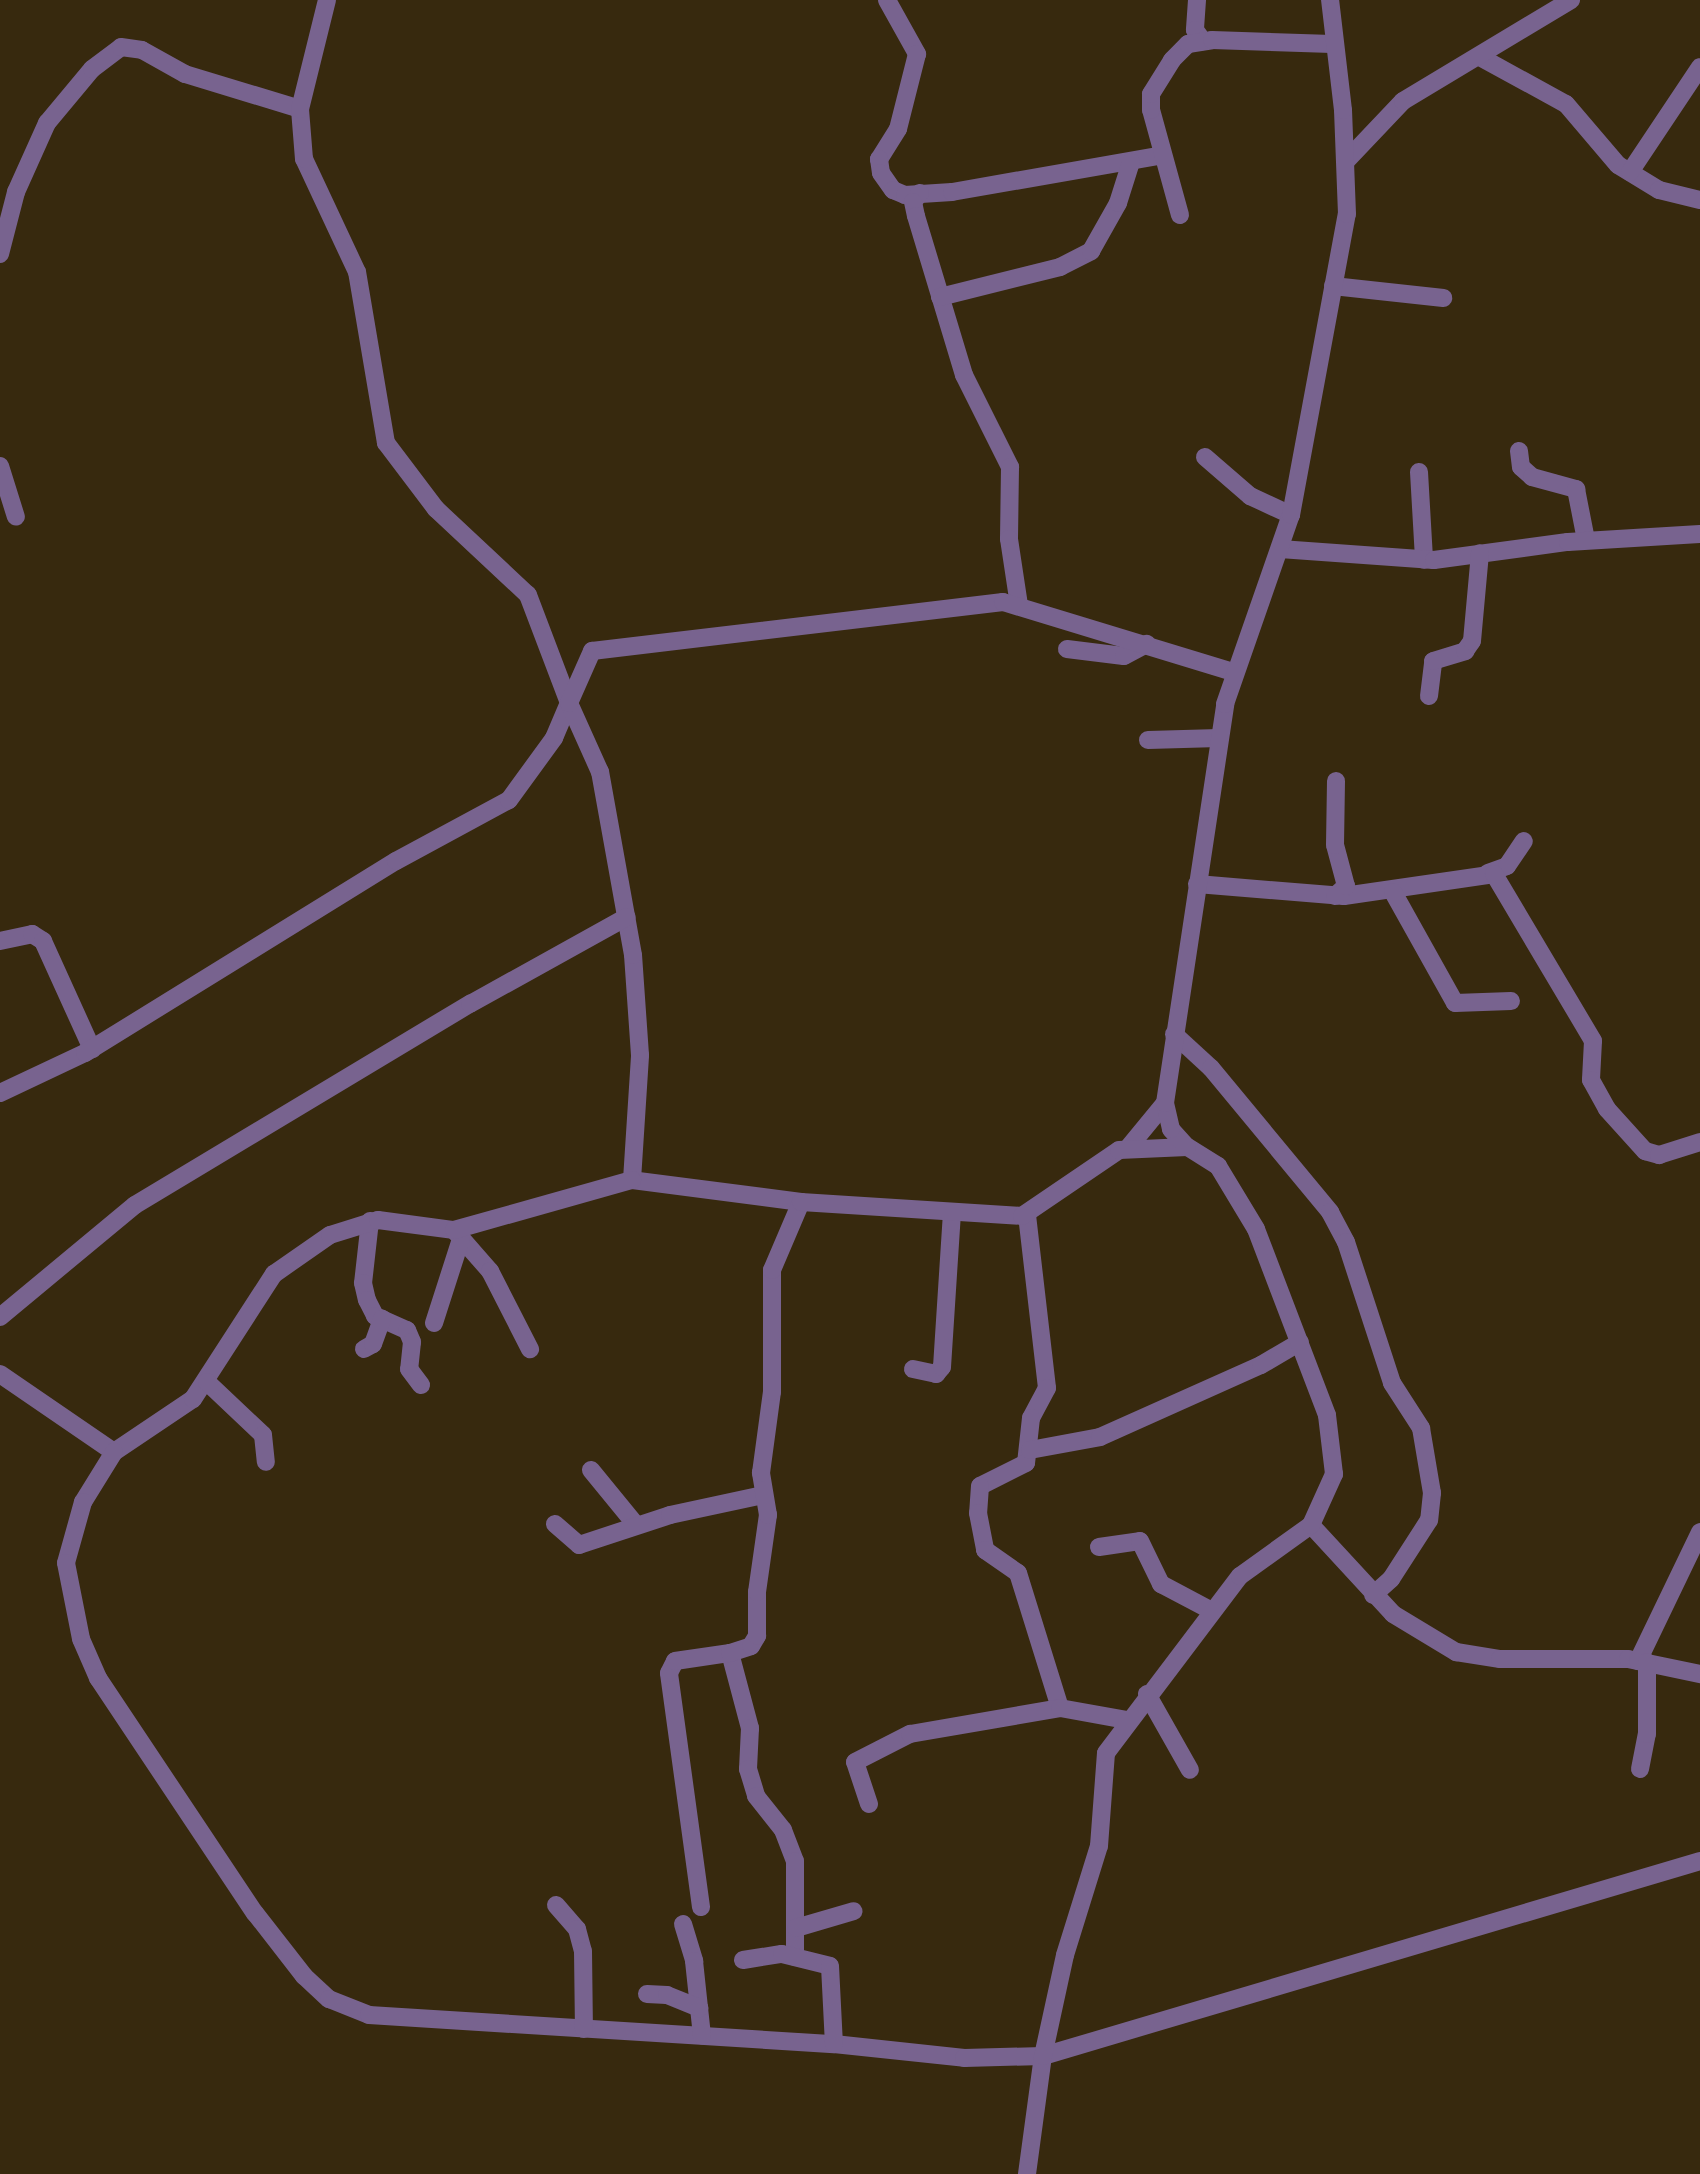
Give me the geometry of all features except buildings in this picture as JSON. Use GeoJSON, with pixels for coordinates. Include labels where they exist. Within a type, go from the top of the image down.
{"type":"FeatureCollection","features":[{"type":"Feature","properties":{"kind":"street"},"geometry":{"type":"LineString","coordinates":[[327,0],[300,109],[304,159],[357,272],[386,443],[436,509],[528,595],[569,703],[600,772],[628,917],[640,1055],[632,1180]]}},
{"type":"Feature","properties":{"kind":"street"},"geometry":{"type":"LineString","coordinates":[[887,0],[917,54],[898,129],[879,159],[881,173],[893,190],[920,193],[1163,155]]}},
{"type":"Feature","properties":{"kind":"street"},"geometry":{"type":"LineString","coordinates":[[1197,0],[1195,30],[1203,41]]}},
{"type":"Feature","properties":{"kind":"street"},"geometry":{"type":"LineString","coordinates":[[1027,2174],[1043,2056],[1076,1912],[1099,1846],[1102,1765],[1126,1720],[1248,1567],[1311,1525],[1330,1490],[1334,1453],[1327,1415],[1256,1229],[1225,1174],[1187,1147],[1171,1129],[1165,1103],[1219,738],[1233,673],[1291,515],[1347,214],[1347,160],[1332,44],[1330,0]]}},
{"type":"Feature","properties":{"kind":"street"},"geometry":{"type":"LineString","coordinates":[[1347,160],[1403,101],[1571,0]]}},
{"type":"Feature","properties":{"kind":"street"},"geometry":{"type":"LineString","coordinates":[[1180,215],[1163,155],[1151,94],[1172,60],[1188,44],[1203,41],[1272,38],[1332,44]]}},
{"type":"Feature","properties":{"kind":"street"},"geometry":{"type":"LineString","coordinates":[[0,254],[16,192],[47,123],[92,69],[121,47],[142,50],[185,74],[300,109]]}},
{"type":"Feature","properties":{"kind":"street"},"geometry":{"type":"LineString","coordinates":[[1480,57],[1566,104],[1605,154],[1630,172],[1659,190],[1700,200]]}},
{"type":"Feature","properties":{"kind":"street"},"geometry":{"type":"LineString","coordinates":[[1630,172],[1700,67]]}},
{"type":"Feature","properties":{"kind":"street"},"geometry":{"type":"LineString","coordinates":[[940,296],[1059,267],[1091,251],[1108,225],[1131,162]]}},
{"type":"Feature","properties":{"kind":"street"},"geometry":{"type":"LineString","coordinates":[[920,193],[913,202],[916,216],[964,375],[1010,467],[1009,540],[1019,605]]}},
{"type":"Feature","properties":{"kind":"street"},"geometry":{"type":"LineString","coordinates":[[1333,286],[1443,298]]}},
{"type":"Feature","properties":{"kind":"street"},"geometry":{"type":"LineString","coordinates":[[1519,452],[1521,467],[1532,477],[1576,489],[1586,540]]}},
{"type":"Feature","properties":{"kind":"street"},"geometry":{"type":"LineString","coordinates":[[1205,457],[1250,496],[1291,515]]}},
{"type":"Feature","properties":{"kind":"street"},"geometry":{"type":"LineString","coordinates":[[0,466],[16,517]]}},
{"type":"Feature","properties":{"kind":"street"},"geometry":{"type":"LineString","coordinates":[[1419,472],[1424,561]]}},
{"type":"Feature","properties":{"kind":"street"},"geometry":{"type":"LineString","coordinates":[[1280,550],[1424,561],[1586,540],[1700,534]]}},
{"type":"Feature","properties":{"kind":"street"},"geometry":{"type":"LineString","coordinates":[[1429,696],[1433,661],[1465,651],[1472,641],[1480,553]]}},
{"type":"Feature","properties":{"kind":"street"},"geometry":{"type":"LineString","coordinates":[[0,1093],[92,1049],[384,868],[509,800],[554,738],[597,647],[964,605],[1019,605],[1233,673]]}},
{"type":"Feature","properties":{"kind":"street"},"geometry":{"type":"LineString","coordinates":[[1067,649],[1124,656],[1147,644]]}},
{"type":"Feature","properties":{"kind":"street"},"geometry":{"type":"LineString","coordinates":[[1148,740],[1219,738]]}},
{"type":"Feature","properties":{"kind":"street"},"geometry":{"type":"LineString","coordinates":[[1335,896],[1346,886],[1335,845],[1336,781]]}},
{"type":"Feature","properties":{"kind":"street"},"geometry":{"type":"LineString","coordinates":[[1197,884],[1335,896],[1393,891],[1488,873],[1507,866],[1524,841]]}},
{"type":"Feature","properties":{"kind":"street"},"geometry":{"type":"LineString","coordinates":[[1488,873],[1502,885],[1593,1041],[1591,1080],[1607,1109],[1645,1151],[1659,1155],[1700,1142]]}},
{"type":"Feature","properties":{"kind":"street"},"geometry":{"type":"LineString","coordinates":[[1393,891],[1455,1003],[1511,1001]]}},
{"type":"Feature","properties":{"kind":"street"},"geometry":{"type":"LineString","coordinates":[[0,1317],[135,1205],[470,1004],[628,917]]}},
{"type":"Feature","properties":{"kind":"street"},"geometry":{"type":"LineString","coordinates":[[0,941],[30,934],[43,941],[92,1049]]}},
{"type":"Feature","properties":{"kind":"street"},"geometry":{"type":"LineString","coordinates":[[1174,1034],[1211,1068],[1331,1212],[1392,1383],[1421,1428],[1432,1493],[1429,1520],[1404,1561],[1373,1595]]}},
{"type":"Feature","properties":{"kind":"street"},"geometry":{"type":"LineString","coordinates":[[1165,1103],[1128,1148],[1027,1215],[801,1202],[632,1180],[458,1234],[370,1221],[330,1235],[274,1274],[207,1382],[193,1399],[114,1452],[83,1502],[66,1563],[81,1639],[98,1678],[255,1913],[304,1976],[329,1999],[369,2015],[834,2044],[964,2058],[1043,2056],[1700,1863]]}},
{"type":"Feature","properties":{"kind":"street"},"geometry":{"type":"LineString","coordinates":[[1128,1148],[1187,1147]]}},
{"type":"Feature","properties":{"kind":"street"},"geometry":{"type":"LineString","coordinates":[[701,1907],[669,1673],[679,1660],[730,1653],[751,1646],[757,1636],[757,1591],[768,1515],[762,1495],[772,1392],[772,1270],[801,1202]]}},
{"type":"Feature","properties":{"kind":"street"},"geometry":{"type":"LineString","coordinates":[[913,1369],[936,1374],[942,1367],[951,1212]]}},
{"type":"Feature","properties":{"kind":"street"},"geometry":{"type":"LineString","coordinates":[[1027,1215],[1048,1376],[1031,1418],[1030,1450],[1022,1467],[980,1486],[980,1529],[985,1550],[1018,1573],[1060,1708]]}},
{"type":"Feature","properties":{"kind":"street"},"geometry":{"type":"LineString","coordinates":[[370,1221],[363,1283],[375,1316],[407,1330],[412,1342],[409,1369],[421,1385]]}},
{"type":"Feature","properties":{"kind":"street"},"geometry":{"type":"LineString","coordinates":[[434,1323],[458,1234]]}},
{"type":"Feature","properties":{"kind":"street"},"geometry":{"type":"LineString","coordinates":[[458,1234],[490,1271],[530,1349]]}},
{"type":"Feature","properties":{"kind":"street"},"geometry":{"type":"LineString","coordinates":[[364,1349],[373,1344],[382,1319]]}},
{"type":"Feature","properties":{"kind":"street"},"geometry":{"type":"LineString","coordinates":[[1030,1450],[1100,1437],[1238,1376],[1300,1342]]}},
{"type":"Feature","properties":{"kind":"street"},"geometry":{"type":"LineString","coordinates":[[0,1374],[114,1452]]}},
{"type":"Feature","properties":{"kind":"street"},"geometry":{"type":"LineString","coordinates":[[207,1382],[263,1434],[266,1462]]}},
{"type":"Feature","properties":{"kind":"street"},"geometry":{"type":"LineString","coordinates":[[591,1470],[636,1525]]}},
{"type":"Feature","properties":{"kind":"street"},"geometry":{"type":"LineString","coordinates":[[555,1524],[579,1545],[636,1525],[762,1495]]}},
{"type":"Feature","properties":{"kind":"street"},"geometry":{"type":"LineString","coordinates":[[1311,1525],[1373,1595],[1438,1645],[1473,1657],[1642,1661],[1700,1674]]}},
{"type":"Feature","properties":{"kind":"street"},"geometry":{"type":"LineString","coordinates":[[1640,1769],[1647,1734],[1642,1661],[1700,1532]]}},
{"type":"Feature","properties":{"kind":"street"},"geometry":{"type":"LineString","coordinates":[[1099,1547],[1140,1541],[1161,1584],[1212,1611]]}},
{"type":"Feature","properties":{"kind":"street"},"geometry":{"type":"LineString","coordinates":[[730,1653],[750,1728],[748,1769],[756,1796],[783,1830],[794,1861],[796,1957]]}},
{"type":"Feature","properties":{"kind":"street"},"geometry":{"type":"LineString","coordinates":[[1147,1693],[1190,1770]]}},
{"type":"Feature","properties":{"kind":"street"},"geometry":{"type":"LineString","coordinates":[[869,1804],[855,1768],[861,1756],[936,1728],[1060,1708],[1126,1720]]}},
{"type":"Feature","properties":{"kind":"street"},"geometry":{"type":"LineString","coordinates":[[556,1905],[577,1929],[583,1951],[584,2029]]}},
{"type":"Feature","properties":{"kind":"street"},"geometry":{"type":"LineString","coordinates":[[796,1928],[854,1911]]}},
{"type":"Feature","properties":{"kind":"street"},"geometry":{"type":"LineString","coordinates":[[683,1924],[700,2008],[702,2036]]}},
{"type":"Feature","properties":{"kind":"street"},"geometry":{"type":"LineString","coordinates":[[743,1960],[766,1954],[796,1957],[830,1966],[834,2044]]}},
{"type":"Feature","properties":{"kind":"street"},"geometry":{"type":"LineString","coordinates":[[647,1994],[667,1995],[700,2008]]}}]}
